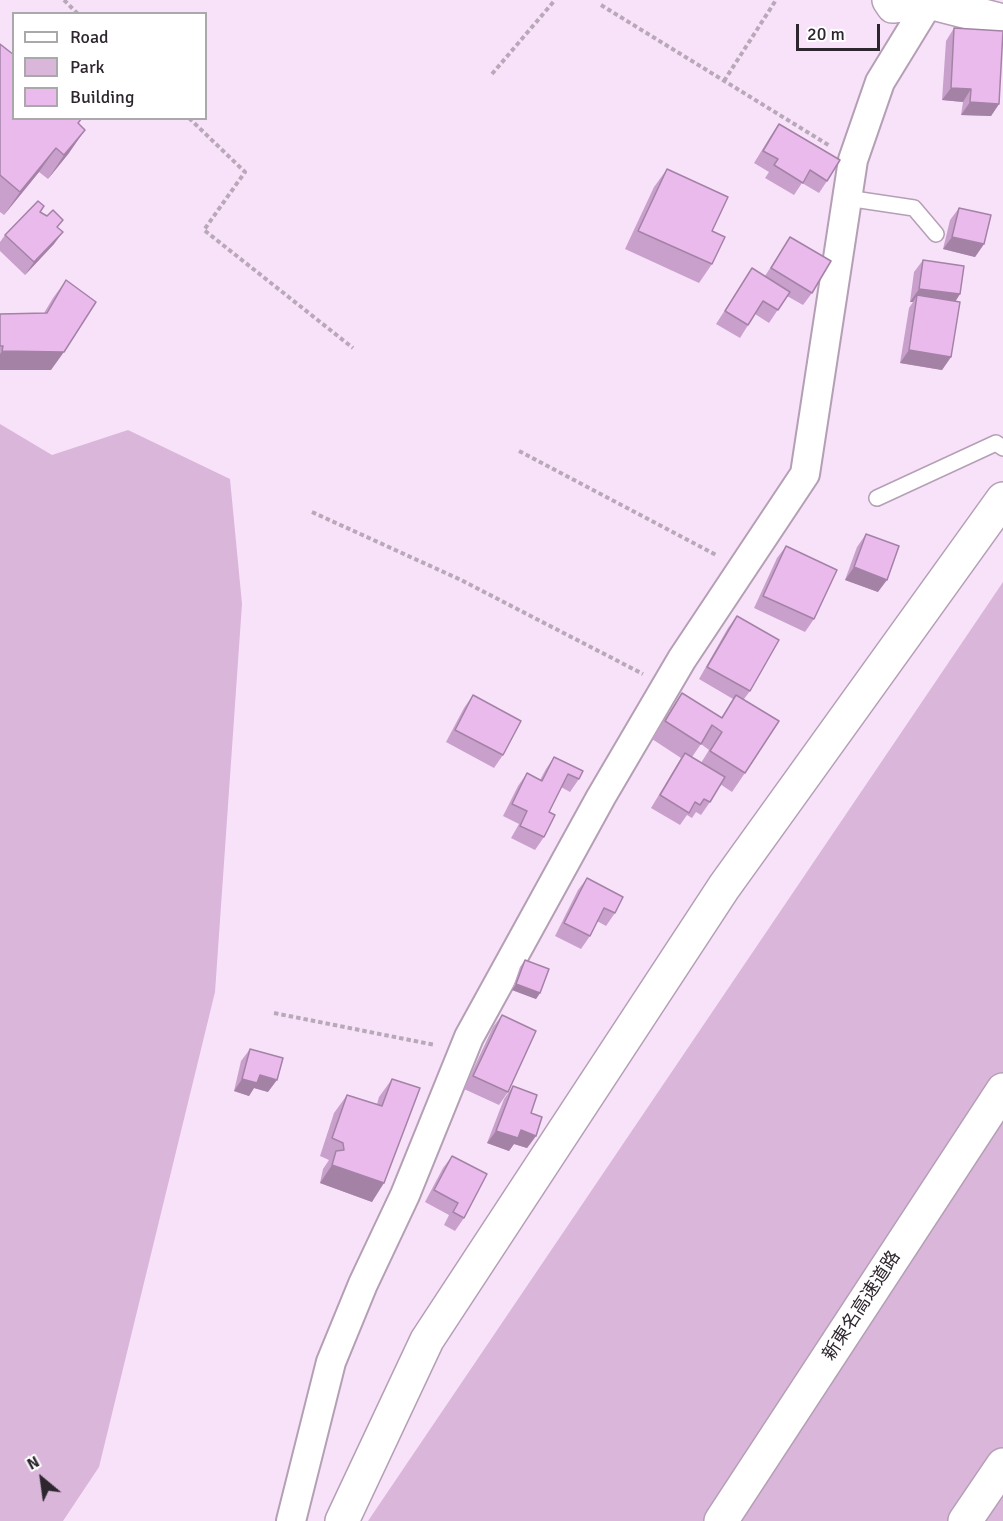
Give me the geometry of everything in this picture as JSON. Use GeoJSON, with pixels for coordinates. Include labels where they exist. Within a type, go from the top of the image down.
{"type":"FeatureCollection","features":[{"type":"Feature","properties":{"kind":"main road"},"geometry":{"type":"LineString","coordinates":[[890,0],[893,6],[929,1],[1003,21]]}},
{"type":"Feature","properties":{"kind":"main road"},"geometry":{"type":"LineString","coordinates":[[342,1521],[427,1340],[724,887],[1003,499]]}},
{"type":"Feature","properties":{"kind":"main road","name":"新東名高速道路"},"geometry":{"type":"LineString","coordinates":[[721,1521],[1003,1090]]}},
{"type":"Feature","properties":{"kind":"main road"},"geometry":{"type":"LineString","coordinates":[[965,1521],[1003,1465]]}},
{"type":"Feature","properties":{"kind":"street"},"geometry":{"type":"LineString","coordinates":[[291,1521],[331,1362],[363,1284],[405,1195],[470,1037],[601,797],[682,659],[805,474],[854,160],[880,82],[929,1]]}},
{"type":"Feature","properties":{"kind":"lane"},"geometry":{"type":"LineString","coordinates":[[847,198],[914,208],[936,234]]}},
{"type":"Feature","properties":{"kind":"lane"},"geometry":{"type":"LineString","coordinates":[[877,498],[996,443],[1003,448]]}},
{"type":"Feature","properties":{"kind":"path"},"geometry":{"type":"LineString","coordinates":[[64,0],[76,12]]}},
{"type":"Feature","properties":{"kind":"path"},"geometry":{"type":"LineString","coordinates":[[492,74],[555,0]]}},
{"type":"Feature","properties":{"kind":"path"},"geometry":{"type":"LineString","coordinates":[[724,81],[776,0]]}},
{"type":"Feature","properties":{"kind":"path"},"geometry":{"type":"LineString","coordinates":[[601,5],[854,160]]}},
{"type":"Feature","properties":{"kind":"path"},"geometry":{"type":"LineString","coordinates":[[191,120],[245,172],[204,230],[353,348]]}},
{"type":"Feature","properties":{"kind":"path"},"geometry":{"type":"LineString","coordinates":[[519,451],[742,568]]}},
{"type":"Feature","properties":{"kind":"path"},"geometry":{"type":"LineString","coordinates":[[312,512],[461,580],[666,686]]}},
{"type":"Feature","properties":{"kind":"path"},"geometry":{"type":"LineString","coordinates":[[274,1013],[464,1050]]}},
{"type":"Feature","properties":{"kind":"green space"},"geometry":{"type":"Polygon","coordinates":[[[0,424],[52,455],[128,430],[230,479],[242,604],[215,992],[99,1467],[63,1521],[0,1521],[0,424]]]}},
{"type":"Feature","properties":{"kind":"green space"},"geometry":{"type":"Polygon","coordinates":[[[1003,582],[1003,1521],[368,1521],[1003,582]]]}},
{"type":"Feature","properties":{"kind":"building"},"geometry":{"type":"Polygon","coordinates":[[[954,28],[1003,31],[999,104],[970,102],[971,89],[951,88],[954,28]]]}},
{"type":"Feature","properties":{"kind":"building"},"geometry":{"type":"Polygon","coordinates":[[[0,44],[12,53],[12,120],[80,120],[78,123],[85,130],[64,155],[56,148],[20,192],[0,175],[0,44]]]}},
{"type":"Feature","properties":{"kind":"building"},"geometry":{"type":"Polygon","coordinates":[[[779,124],[840,160],[827,181],[810,170],[803,183],[774,165],[778,159],[763,151],[779,124]]]}},
{"type":"Feature","properties":{"kind":"building"},"geometry":{"type":"Polygon","coordinates":[[[667,169],[728,197],[712,231],[725,237],[712,264],[638,231],[667,169]]]}},
{"type":"Feature","properties":{"kind":"building"},"geometry":{"type":"Polygon","coordinates":[[[38,201],[44,206],[40,212],[47,216],[53,210],[63,220],[57,227],[63,232],[34,262],[5,235],[38,201]]]}},
{"type":"Feature","properties":{"kind":"building"},"geometry":{"type":"Polygon","coordinates":[[[959,208],[991,215],[984,244],[952,237],[959,208]]]}},
{"type":"Feature","properties":{"kind":"building"},"geometry":{"type":"Polygon","coordinates":[[[790,237],[831,261],[812,293],[771,268],[790,237]]]}},
{"type":"Feature","properties":{"kind":"building"},"geometry":{"type":"Polygon","coordinates":[[[923,260],[964,266],[960,294],[919,289],[923,260]]]}},
{"type":"Feature","properties":{"kind":"building"},"geometry":{"type":"Polygon","coordinates":[[[752,268],[790,292],[778,310],[763,301],[748,325],[725,311],[752,268]]]}},
{"type":"Feature","properties":{"kind":"building"},"geometry":{"type":"Polygon","coordinates":[[[66,280],[96,302],[64,352],[2,351],[0,314],[47,313],[66,280]]]}},
{"type":"Feature","properties":{"kind":"building"},"geometry":{"type":"Polygon","coordinates":[[[917,295],[960,302],[951,357],[909,350],[917,295]]]}},
{"type":"Feature","properties":{"kind":"building"},"geometry":{"type":"Polygon","coordinates":[[[866,534],[899,546],[887,580],[854,567],[866,534]]]}},
{"type":"Feature","properties":{"kind":"building"},"geometry":{"type":"Polygon","coordinates":[[[786,546],[837,570],[814,619],[763,596],[786,546]]]}},
{"type":"Feature","properties":{"kind":"building"},"geometry":{"type":"Polygon","coordinates":[[[737,616],[779,640],[750,691],[707,667],[737,616]]]}},
{"type":"Feature","properties":{"kind":"building"},"geometry":{"type":"Polygon","coordinates":[[[682,693],[722,718],[736,695],[779,721],[745,773],[710,751],[722,732],[712,725],[701,744],[665,721],[682,693]]]}},
{"type":"Feature","properties":{"kind":"building"},"geometry":{"type":"Polygon","coordinates":[[[473,695],[521,721],[503,755],[455,730],[473,695]]]}},
{"type":"Feature","properties":{"kind":"building"},"geometry":{"type":"Polygon","coordinates":[[[685,753],[725,777],[710,802],[704,799],[700,805],[695,802],[689,813],[660,795],[685,753]]]}},
{"type":"Feature","properties":{"kind":"building"},"geometry":{"type":"Polygon","coordinates":[[[554,757],[583,771],[579,779],[568,774],[549,812],[555,815],[544,837],[520,826],[527,811],[512,804],[527,773],[542,781],[554,757]]]}},
{"type":"Feature","properties":{"kind":"building"},"geometry":{"type":"Polygon","coordinates":[[[587,878],[623,897],[615,913],[604,908],[590,936],[564,923],[587,878]]]}},
{"type":"Feature","properties":{"kind":"building"},"geometry":{"type":"Polygon","coordinates":[[[525,960],[549,969],[540,993],[516,984],[525,960]]]}},
{"type":"Feature","properties":{"kind":"building"},"geometry":{"type":"Polygon","coordinates":[[[502,1015],[536,1031],[508,1092],[473,1076],[502,1015]]]}},
{"type":"Feature","properties":{"kind":"building"},"geometry":{"type":"Polygon","coordinates":[[[250,1049],[283,1058],[277,1080],[260,1075],[257,1083],[242,1079],[250,1049]]]}},
{"type":"Feature","properties":{"kind":"building"},"geometry":{"type":"Polygon","coordinates":[[[392,1079],[420,1088],[384,1183],[332,1165],[336,1151],[344,1150],[343,1143],[332,1138],[347,1095],[382,1106],[392,1079]]]}},
{"type":"Feature","properties":{"kind":"building"},"geometry":{"type":"Polygon","coordinates":[[[513,1086],[537,1095],[531,1113],[542,1117],[536,1136],[521,1130],[518,1138],[496,1131],[513,1086]]]}},
{"type":"Feature","properties":{"kind":"building"},"geometry":{"type":"Polygon","coordinates":[[[452,1156],[487,1174],[464,1218],[453,1212],[458,1203],[434,1190],[452,1156]]]}}]}
